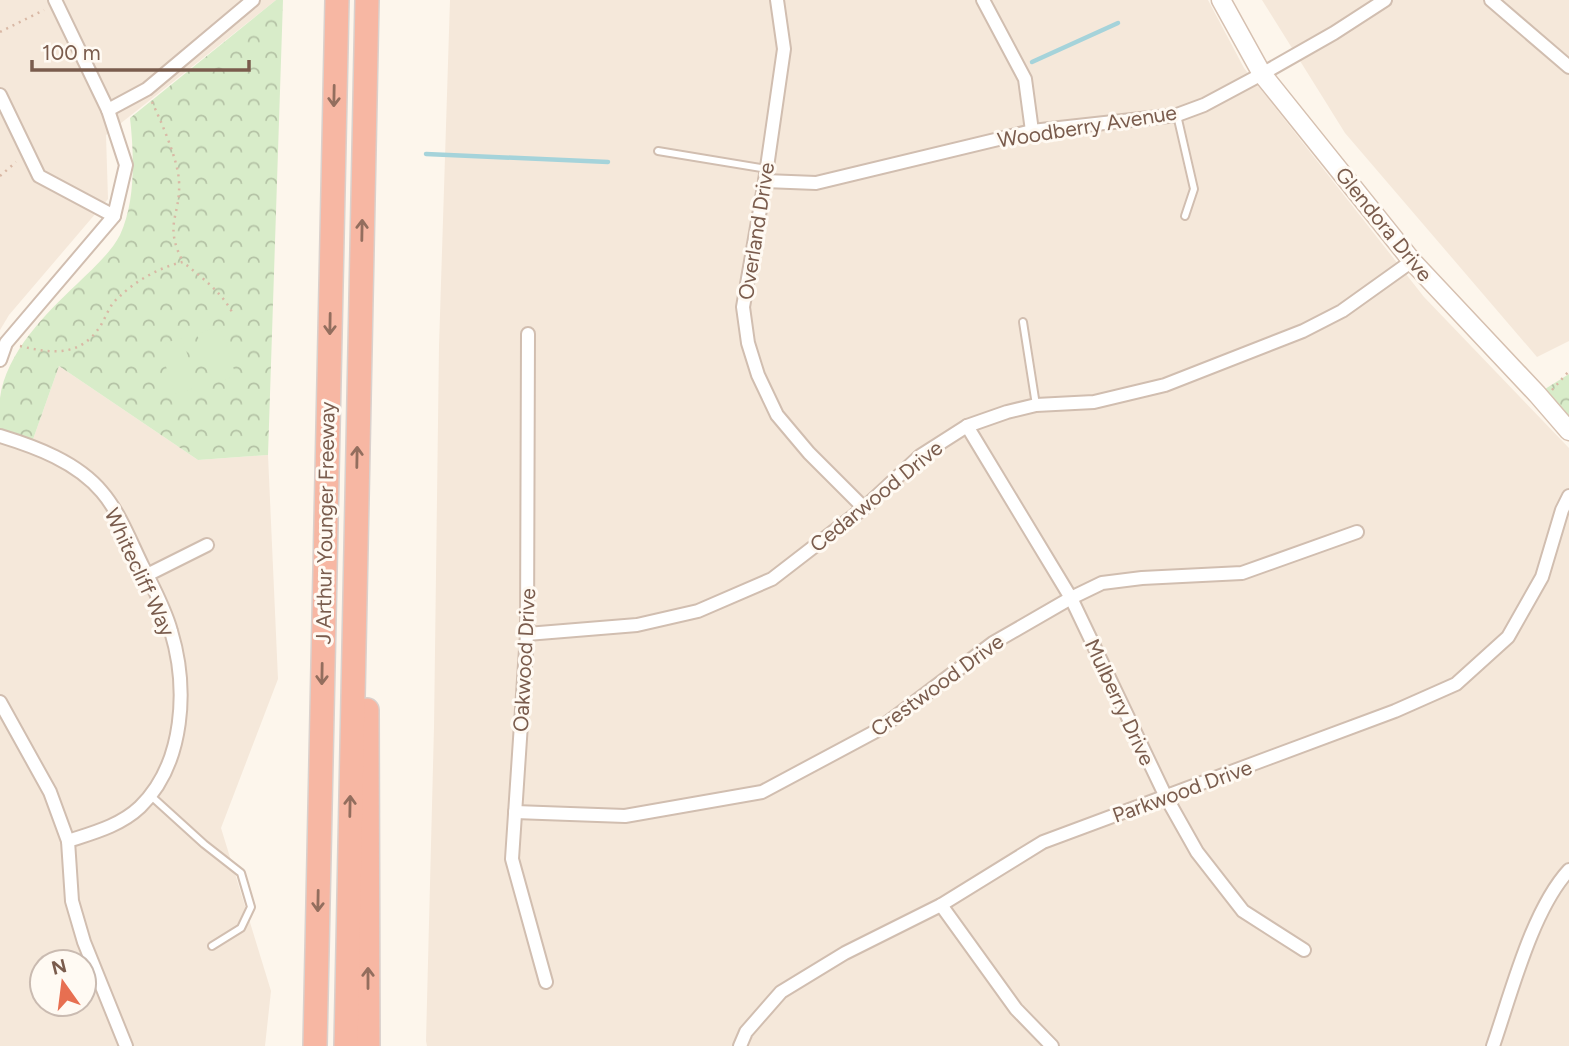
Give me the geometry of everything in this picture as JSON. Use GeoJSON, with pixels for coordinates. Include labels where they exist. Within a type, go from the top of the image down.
{"type":"FeatureCollection","features":[{"type":"Feature","properties":{"kind":"highway","name":"J Arthur Younger Freeway"},"geometry":{"type":"LineString","coordinates":[[315,1046],[336,0]]}},
{"type":"Feature","properties":{"kind":"highway","name":"J Arthur Younger Freeway"},"geometry":{"type":"LineString","coordinates":[[345,1046],[368,6]]}},
{"type":"Feature","properties":{"kind":"highway"},"geometry":{"type":"LineString","coordinates":[[356,526],[367,723],[368,1046]]}},
{"type":"Feature","properties":{"kind":"highway"},"geometry":{"type":"LineString","coordinates":[[302,1046],[317,946]]}},
{"type":"Feature","properties":{"kind":"street"},"geometry":{"type":"LineString","coordinates":[[108,110],[147,89],[253,0]]}},
{"type":"Feature","properties":{"kind":"street","name":"Overland Drive"},"geometry":{"type":"LineString","coordinates":[[778,0],[784,49],[743,307],[748,343],[754,364],[777,415],[809,453],[864,508]]}},
{"type":"Feature","properties":{"kind":"street"},"geometry":{"type":"LineString","coordinates":[[984,0],[1025,79],[1032,131]]}},
{"type":"Feature","properties":{"kind":"street","name":"Glendora Drive"},"geometry":{"type":"LineString","coordinates":[[1222,0],[1262,74],[1412,261],[1569,431]]}},
{"type":"Feature","properties":{"kind":"street","name":"Woodberry Avenue"},"geometry":{"type":"LineString","coordinates":[[766,175],[816,183],[1032,131],[1177,115],[1204,105],[1262,74],[1385,0]]}},
{"type":"Feature","properties":{"kind":"street"},"geometry":{"type":"LineString","coordinates":[[1491,0],[1569,67]]}},
{"type":"Feature","properties":{"kind":"street"},"geometry":{"type":"LineString","coordinates":[[0,360],[3,342],[114,216],[126,165],[108,110],[56,1]]}},
{"type":"Feature","properties":{"kind":"street"},"geometry":{"type":"LineString","coordinates":[[0,95],[39,176],[114,216]]}},
{"type":"Feature","properties":{"kind":"street","name":"Cedarwood Drive"},"geometry":{"type":"LineString","coordinates":[[527,634],[637,625],[698,611],[772,579],[864,508],[920,456],[967,426],[1036,405],[1094,402],[1165,385],[1303,331],[1342,311],[1412,261]]}},
{"type":"Feature","properties":{"kind":"street","name":"Oakwood Drive"},"geometry":{"type":"LineString","coordinates":[[528,334],[527,634],[512,859],[545,982]]}},
{"type":"Feature","properties":{"kind":"street","name":"Mulberry Drive"},"geometry":{"type":"LineString","coordinates":[[967,426],[1071,598],[1166,797],[1197,852],[1243,911],[1304,950]]}},
{"type":"Feature","properties":{"kind":"street","name":"Whitecliff Way"},"geometry":{"type":"LineString","coordinates":[[0,436],[31,445],[57,459],[73,468],[102,492],[119,519],[171,630],[181,699],[170,759],[140,807],[108,828],[68,841]]}},
{"type":"Feature","properties":{"kind":"street","name":"Parkwood Drive"},"geometry":{"type":"LineString","coordinates":[[740,1046],[746,1032],[781,992],[845,953],[941,905],[1043,842],[1395,711],[1456,684],[1508,638],[1542,576],[1562,510],[1569,496]]}},
{"type":"Feature","properties":{"kind":"street","name":"Crestwood Drive"},"geometry":{"type":"LineString","coordinates":[[515,811],[625,816],[762,792],[878,730],[993,643],[1102,583],[1142,578],[1242,573],[1357,532]]}},
{"type":"Feature","properties":{"kind":"street"},"geometry":{"type":"LineString","coordinates":[[147,575],[207,545]]}},
{"type":"Feature","properties":{"kind":"street"},"geometry":{"type":"LineString","coordinates":[[0,702],[50,792],[68,841],[72,901],[84,942],[126,1046]]}},
{"type":"Feature","properties":{"kind":"street"},"geometry":{"type":"LineString","coordinates":[[1493,1046],[1535,927],[1556,884],[1569,870]]}},
{"type":"Feature","properties":{"kind":"street"},"geometry":{"type":"LineString","coordinates":[[941,905],[1016,1009],[1052,1046]]}},
{"type":"Feature","properties":{"kind":"lane"},"geometry":{"type":"LineString","coordinates":[[1177,115],[1194,189],[1185,216]]}},
{"type":"Feature","properties":{"kind":"lane"},"geometry":{"type":"LineString","coordinates":[[658,151],[766,175]]}},
{"type":"Feature","properties":{"kind":"lane"},"geometry":{"type":"LineString","coordinates":[[1023,322],[1036,405]]}},
{"type":"Feature","properties":{"kind":"lane"},"geometry":{"type":"LineString","coordinates":[[149,794],[204,844],[241,873],[251,907],[242,928],[212,946]]}},
{"type":"Feature","properties":{"kind":"path"},"geometry":{"type":"LineString","coordinates":[[0,32],[36,16],[56,1]]}},
{"type":"Feature","properties":{"kind":"path"},"geometry":{"type":"LineString","coordinates":[[147,89],[165,129],[179,180],[173,229],[174,244],[183,262],[227,301],[233,314]]}},
{"type":"Feature","properties":{"kind":"path"},"geometry":{"type":"LineString","coordinates":[[0,176],[10,166],[29,156]]}},
{"type":"Feature","properties":{"kind":"path"},"geometry":{"type":"LineString","coordinates":[[3,342],[52,353],[73,350],[93,337],[116,299],[166,266],[183,262]]}},
{"type":"Feature","properties":{"kind":"path"},"geometry":{"type":"LineString","coordinates":[[1558,385],[1569,371]]}},
{"type":"Feature","properties":{"kind":"shaded area"},"geometry":{"type":"Polygon","coordinates":[[[0,0],[276,0],[106,135],[108,199],[9,315],[0,330],[0,0]]]}},
{"type":"Feature","properties":{"kind":"shaded area"},"geometry":{"type":"Polygon","coordinates":[[[450,0],[1208,0],[1244,68],[1424,297],[1569,448],[1569,1046],[427,1046],[439,346],[450,0]]]}},
{"type":"Feature","properties":{"kind":"shaded area"},"geometry":{"type":"Polygon","coordinates":[[[1262,0],[1569,0],[1569,341],[1537,357],[1345,133],[1262,0]]]}},
{"type":"Feature","properties":{"kind":"shaded area"},"geometry":{"type":"Polygon","coordinates":[[[59,366],[198,460],[268,455],[278,679],[221,828],[271,991],[265,1046],[0,1046],[0,436],[31,445],[59,366]]]}},
{"type":"Feature","properties":{"kind":"green space"},"geometry":{"type":"Polygon","coordinates":[[[276,0],[283,0],[268,455],[198,460],[59,366],[31,445],[0,436],[0,398],[10,365],[29,335],[111,249],[120,235],[131,193],[133,162],[130,118],[276,0]]]}},
{"type":"Feature","properties":{"kind":"green space"},"geometry":{"type":"Polygon","coordinates":[[[220,326],[236,376],[213,383],[197,334],[220,326]]]}},
{"type":"Feature","properties":{"kind":"green space"},"geometry":{"type":"Polygon","coordinates":[[[182,338],[198,387],[175,394],[159,345],[182,338]]]}},
{"type":"Feature","properties":{"kind":"green space"},"geometry":{"type":"Polygon","coordinates":[[[1569,374],[1569,431],[1537,394],[1569,374]]]}},
{"type":"Feature","properties":{"kind":"waterway"},"geometry":{"type":"LineString","coordinates":[[1032,62],[1118,23]]}},
{"type":"Feature","properties":{"kind":"waterway"},"geometry":{"type":"LineString","coordinates":[[426,154],[608,162]]}}]}
